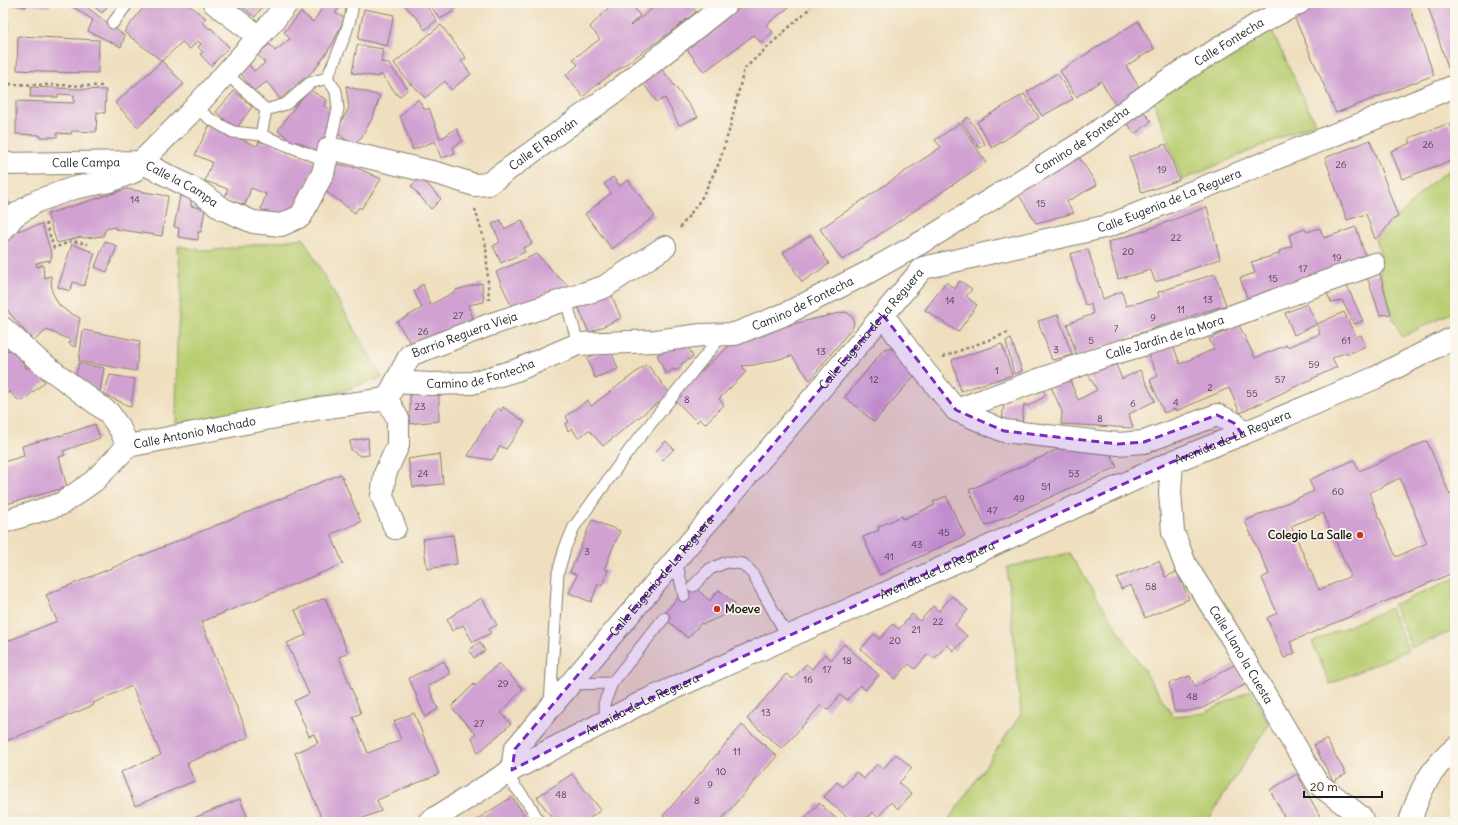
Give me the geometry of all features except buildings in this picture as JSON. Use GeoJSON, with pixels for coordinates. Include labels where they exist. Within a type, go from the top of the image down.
{"type":"FeatureCollection","features":[{"type":"Feature","properties":{"kind":"street"},"geometry":{"type":"LineString","coordinates":[[214,3],[258,37]]}},
{"type":"Feature","properties":{"kind":"street"},"geometry":{"type":"LineString","coordinates":[[141,162],[195,107],[274,20],[287,3]]}},
{"type":"Feature","properties":{"kind":"street","name":"Calle El Román"},"geometry":{"type":"LineString","coordinates":[[476,185],[488,184],[618,90],[727,3]]}},
{"type":"Feature","properties":{"kind":"street","name":"Calle Fontecha"},"geometry":{"type":"LineString","coordinates":[[1162,84],[1258,24],[1299,3]]}},
{"type":"Feature","properties":{"kind":"street","name":"Camino de Fontecha"},"geometry":{"type":"LineString","coordinates":[[392,390],[429,384],[472,383],[517,370],[578,344],[656,341],[701,335],[735,334],[783,315],[867,273],[909,249],[1086,140],[1162,84]]}},
{"type":"Feature","properties":{"kind":"street","name":"Calle Eugenia de La Reguera"},"geometry":{"type":"LineString","coordinates":[[509,772],[515,749],[923,268],[1108,226],[1455,86]]}},
{"type":"Feature","properties":{"kind":"street"},"geometry":{"type":"LineString","coordinates":[[328,154],[440,174],[476,185]]}},
{"type":"Feature","properties":{"kind":"street","name":"Calle la Campa"},"geometry":{"type":"LineString","coordinates":[[3,230],[14,216],[39,200],[74,188],[110,181],[133,172],[141,162],[198,191],[223,209],[253,222],[281,225],[301,216],[323,173],[328,154]]}},
{"type":"Feature","properties":{"kind":"street","name":"Calle Campa"},"geometry":{"type":"LineString","coordinates":[[3,164],[141,162]]}},
{"type":"Feature","properties":{"kind":"street","name":"Barrio Reguera Vieja"},"geometry":{"type":"LineString","coordinates":[[392,390],[410,355],[489,325],[604,287],[665,247]]}},
{"type":"Feature","properties":{"kind":"street"},"geometry":{"type":"LineString","coordinates":[[909,249],[923,268]]}},
{"type":"Feature","properties":{"kind":"street","name":"Calle Jardín de la Mora"},"geometry":{"type":"LineString","coordinates":[[956,410],[1105,356],[1197,329],[1374,264]]}},
{"type":"Feature","properties":{"kind":"street"},"geometry":{"type":"LineString","coordinates":[[883,315],[922,368],[956,410],[1004,431],[1118,444],[1144,442],[1217,415],[1234,423],[1242,434]]}},
{"type":"Feature","properties":{"kind":"street","name":"Calle Antonio Machado"},"geometry":{"type":"LineString","coordinates":[[3,328],[38,360],[109,413],[120,429],[128,446],[321,408],[392,390]]}},
{"type":"Feature","properties":{"kind":"street","name":"Avenida de La Reguera"},"geometry":{"type":"LineString","coordinates":[[429,822],[509,772],[645,701],[788,638],[1172,462],[1375,378],[1449,342]]}},
{"type":"Feature","properties":{"kind":"street"},"geometry":{"type":"LineString","coordinates":[[392,390],[398,419],[398,445],[385,474],[382,496],[395,528]]}},
{"type":"Feature","properties":{"kind":"street"},"geometry":{"type":"LineString","coordinates":[[3,522],[61,504],[94,481],[128,446]]}},
{"type":"Feature","properties":{"kind":"street","name":"Calle Llano la Cuesta"},"geometry":{"type":"LineString","coordinates":[[1172,462],[1170,492],[1173,532],[1185,564],[1231,637],[1317,783],[1361,817],[1363,822]]}},
{"type":"Feature","properties":{"kind":"street"},"geometry":{"type":"LineString","coordinates":[[1410,822],[1426,779],[1441,760],[1455,748]]}},
{"type":"Feature","properties":{"kind":"lane"},"geometry":{"type":"LineString","coordinates":[[113,23],[128,3]]}},
{"type":"Feature","properties":{"kind":"lane"},"geometry":{"type":"LineString","coordinates":[[327,78],[340,47],[352,11],[352,3]]}},
{"type":"Feature","properties":{"kind":"lane"},"geometry":{"type":"LineString","coordinates":[[226,73],[266,110]]}},
{"type":"Feature","properties":{"kind":"lane"},"geometry":{"type":"LineString","coordinates":[[266,110],[286,104],[310,83],[327,78]]}},
{"type":"Feature","properties":{"kind":"lane"},"geometry":{"type":"LineString","coordinates":[[195,107],[210,120],[233,132],[261,135],[328,154],[338,109],[336,91],[327,78]]}},
{"type":"Feature","properties":{"kind":"lane"},"geometry":{"type":"LineString","coordinates":[[261,135],[266,110]]}},
{"type":"Feature","properties":{"kind":"lane"},"geometry":{"type":"LineString","coordinates":[[566,300],[578,344]]}},
{"type":"Feature","properties":{"kind":"lane"},"geometry":{"type":"LineString","coordinates":[[550,709],[558,572],[565,548],[574,527],[631,448],[722,334]]}},
{"type":"Feature","properties":{"kind":"lane"},"geometry":{"type":"LineString","coordinates":[[676,560],[684,596]]}},
{"type":"Feature","properties":{"kind":"lane"},"geometry":{"type":"LineString","coordinates":[[693,586],[710,569],[727,562],[743,564],[752,573],[788,638]]}},
{"type":"Feature","properties":{"kind":"lane"},"geometry":{"type":"LineString","coordinates":[[608,721],[604,704],[612,683],[664,618]]}},
{"type":"Feature","properties":{"kind":"lane"},"geometry":{"type":"LineString","coordinates":[[571,684],[612,683]]}},
{"type":"Feature","properties":{"kind":"lane"},"geometry":{"type":"LineString","coordinates":[[509,772],[539,822]]}},
{"type":"Feature","properties":{"kind":"path"},"geometry":{"type":"LineString","coordinates":[[665,247],[678,232],[701,199],[719,163],[729,131],[744,69],[811,7]]}},
{"type":"Feature","properties":{"kind":"path"},"geometry":{"type":"LineString","coordinates":[[3,55],[7,21]]}},
{"type":"Feature","properties":{"kind":"path"},"geometry":{"type":"LineString","coordinates":[[3,84],[102,86]]}},
{"type":"Feature","properties":{"kind":"path"},"geometry":{"type":"LineString","coordinates":[[476,185],[473,194],[474,208],[486,246],[489,325]]}},
{"type":"Feature","properties":{"kind":"path"},"geometry":{"type":"LineString","coordinates":[[39,200],[54,248],[72,241],[88,244]]}},
{"type":"Feature","properties":{"kind":"path"},"geometry":{"type":"LineString","coordinates":[[922,368],[948,355],[1010,332]]}},
{"type":"Feature","properties":{"kind":"highlighted area"},"geometry":{"type":"Polygon","coordinates":[[[883,315],[956,410],[1004,431],[1118,444],[1144,442],[1217,415],[1234,423],[1242,434],[1172,462],[645,701],[512,770],[515,749],[883,315]]]}},
{"type":"Feature","properties":{"kind":"green space"},"geometry":{"type":"Polygon","coordinates":[[[1269,24],[1315,123],[1182,180],[1153,99],[1269,24]]]}},
{"type":"Feature","properties":{"kind":"green space"},"geometry":{"type":"Polygon","coordinates":[[[1455,166],[1455,311],[1402,337],[1391,314],[1380,274],[1380,252],[1375,239],[1430,184],[1455,166]]]}},
{"type":"Feature","properties":{"kind":"green space"},"geometry":{"type":"Polygon","coordinates":[[[303,238],[382,378],[287,408],[176,424],[177,343],[181,285],[178,246],[209,251],[303,238]]]}},
{"type":"Feature","properties":{"kind":"green space"},"geometry":{"type":"Polygon","coordinates":[[[1069,553],[1173,716],[1204,713],[1251,690],[1269,724],[1207,822],[947,822],[1021,714],[1007,567],[1069,553]]]}},
{"type":"Feature","properties":{"kind":"green space"},"geometry":{"type":"Polygon","coordinates":[[[1455,578],[1455,630],[1412,648],[1393,605],[1455,578]]]}},
{"type":"Feature","properties":{"kind":"green space"},"geometry":{"type":"Polygon","coordinates":[[[1390,608],[1408,650],[1330,684],[1312,642],[1390,608]]]}},
{"type":"Feature","properties":{"kind":"place","name":"Colegio La Salle"},"geometry":{"type":"Point","coordinates":[1360,535]}},
{"type":"Feature","properties":{"kind":"place","name":"Moeve"},"geometry":{"type":"Point","coordinates":[717,609]}}]}
